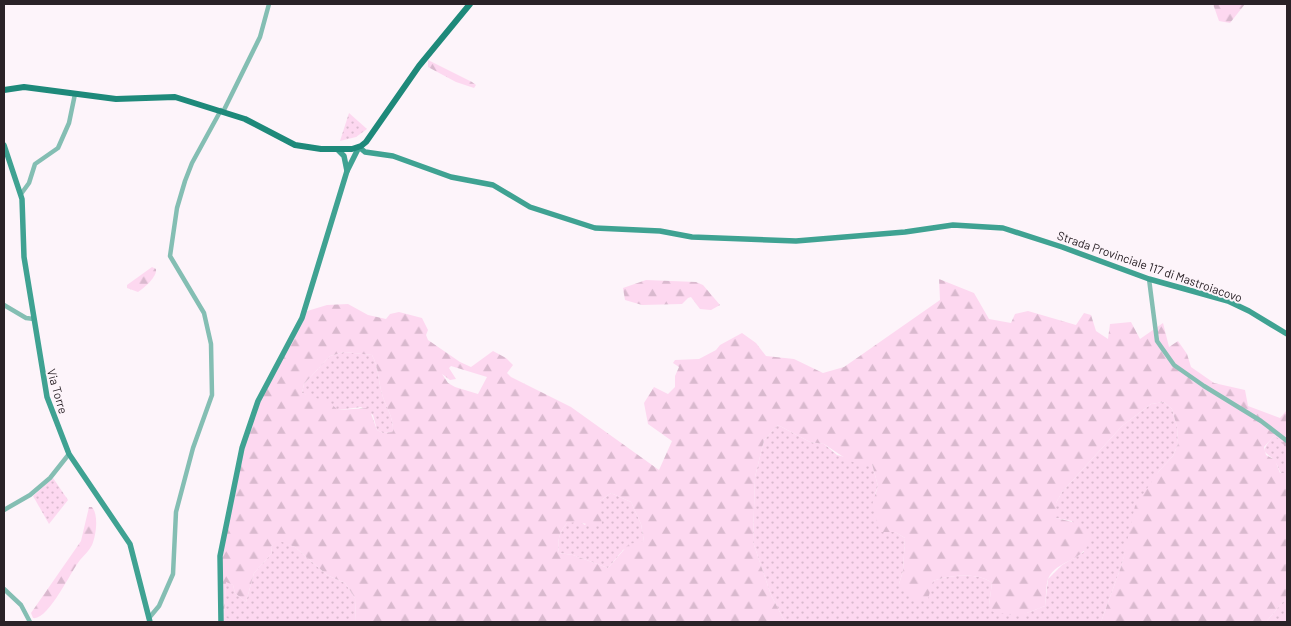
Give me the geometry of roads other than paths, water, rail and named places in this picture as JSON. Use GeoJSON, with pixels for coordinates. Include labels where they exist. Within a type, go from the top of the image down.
{"type":"FeatureCollection","features":[{"type":"Feature","properties":{"kind":"main road"},"geometry":{"type":"LineString","coordinates":[[221,622],[220,556],[242,448],[258,401],[302,318],[347,171],[359,148],[366,142],[419,66],[470,4]]}},
{"type":"Feature","properties":{"kind":"main road"},"geometry":{"type":"LineString","coordinates":[[4,90],[24,87],[116,99],[175,97],[246,119],[295,145],[337,149],[359,148]]}},
{"type":"Feature","properties":{"kind":"main road","name":"Via Torre"},"geometry":{"type":"LineString","coordinates":[[4,145],[21,194],[24,257],[44,383],[69,454],[130,544],[149,620]]}},
{"type":"Feature","properties":{"kind":"main road","name":"Strada Provinciale 117 di Mastroiacovo"},"geometry":{"type":"LineString","coordinates":[[359,148],[365,152],[393,156],[451,176],[493,186],[530,207],[595,228],[660,231],[692,237],[796,241],[905,232],[953,225],[997,227],[1062,247],[1150,279],[1228,301],[1255,314],[1287,334]]}},
{"type":"Feature","properties":{"kind":"main road"},"geometry":{"type":"LineString","coordinates":[[337,149],[344,156],[347,171]]}},
{"type":"Feature","properties":{"kind":"street"},"geometry":{"type":"LineString","coordinates":[[149,620],[159,606],[173,574],[176,512],[193,448],[212,396],[211,340],[204,313],[170,256],[176,208],[189,170],[260,37],[269,4]]}},
{"type":"Feature","properties":{"kind":"street"},"geometry":{"type":"LineString","coordinates":[[21,194],[29,183],[35,164],[58,148],[69,122],[74,94]]}},
{"type":"Feature","properties":{"kind":"street"},"geometry":{"type":"LineString","coordinates":[[1150,279],[1157,342],[1174,365],[1261,421],[1287,441]]}},
{"type":"Feature","properties":{"kind":"street"},"geometry":{"type":"LineString","coordinates":[[4,305],[26,318],[34,319]]}},
{"type":"Feature","properties":{"kind":"street"},"geometry":{"type":"LineString","coordinates":[[4,510],[30,495],[50,478],[69,454]]}},
{"type":"Feature","properties":{"kind":"street"},"geometry":{"type":"LineString","coordinates":[[4,589],[21,605],[30,622]]}}]}
